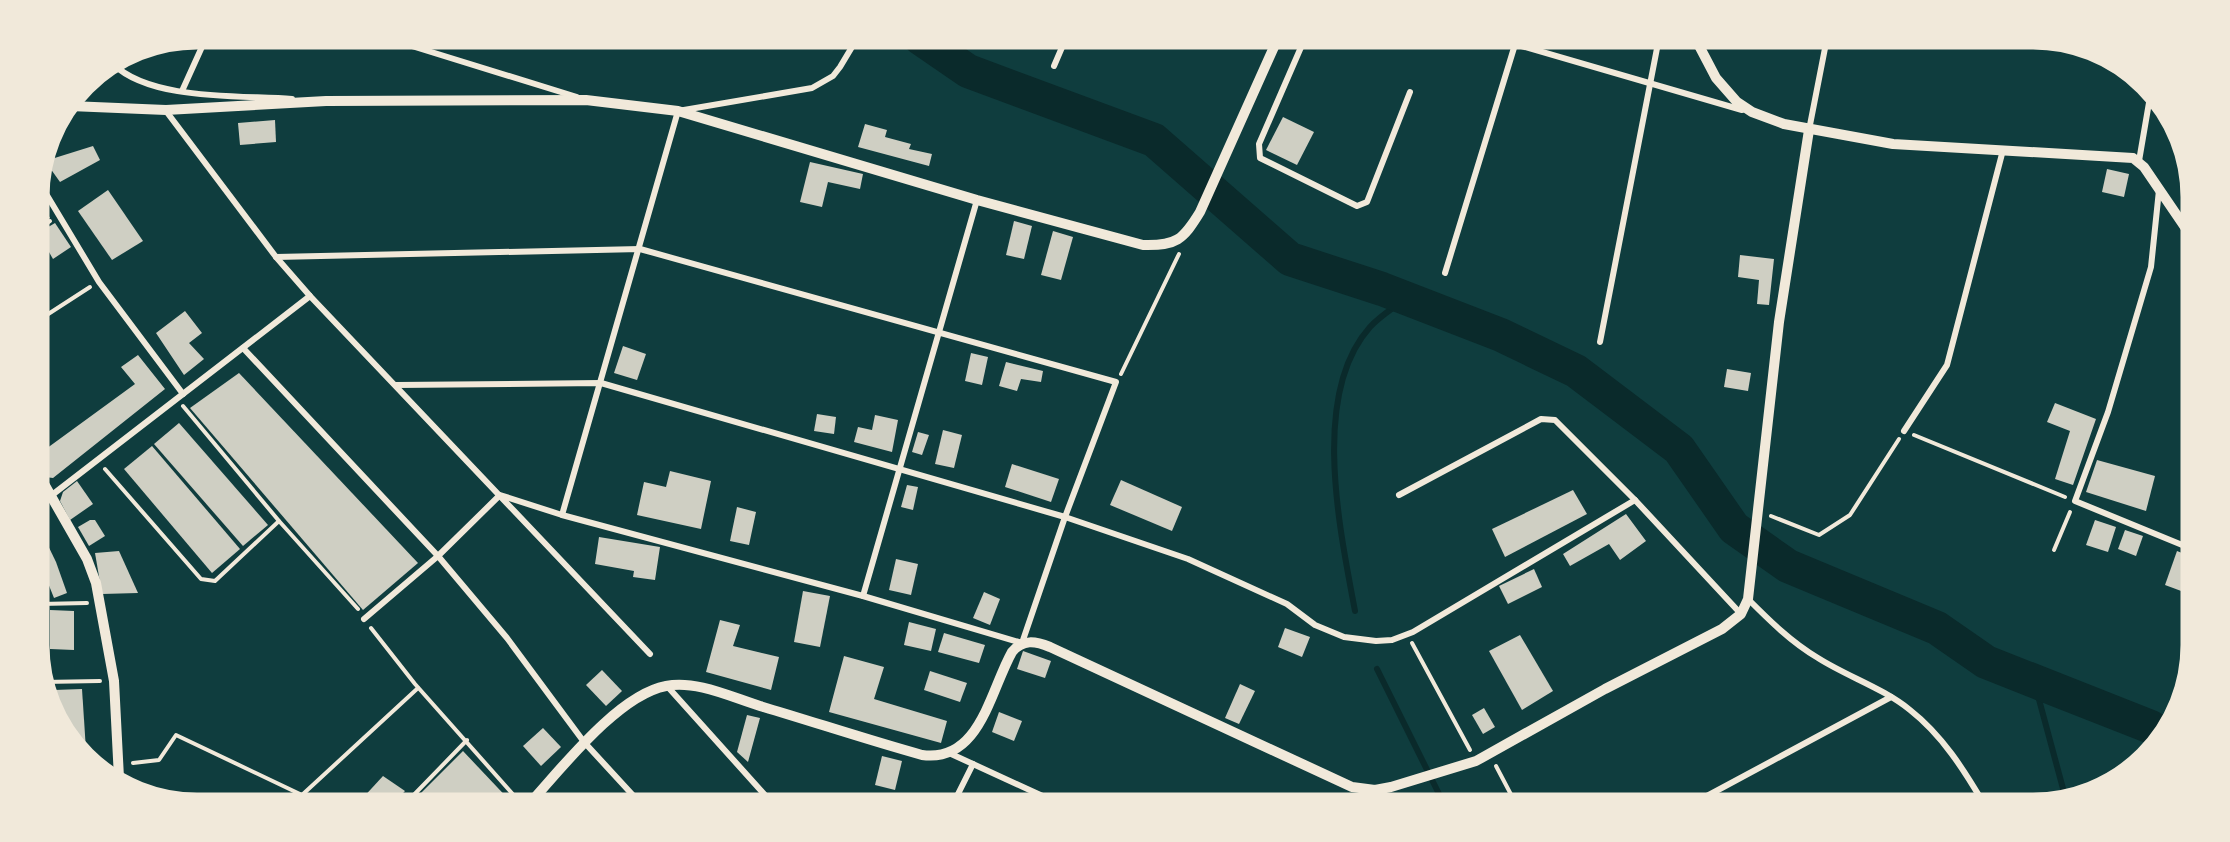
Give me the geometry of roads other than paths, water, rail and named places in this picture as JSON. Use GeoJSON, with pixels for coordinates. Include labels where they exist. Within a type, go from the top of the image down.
{"type":"FeatureCollection","features":[{"type":"Feature","properties":{"kind":"street"},"geometry":{"type":"LineString","coordinates":[[182,92],[202,48]]}},
{"type":"Feature","properties":{"kind":"street"},"geometry":{"type":"LineString","coordinates":[[422,48],[586,100]]}},
{"type":"Feature","properties":{"kind":"street"},"geometry":{"type":"LineString","coordinates":[[678,111],[812,88],[833,76],[851,48]]}},
{"type":"Feature","properties":{"kind":"street"},"geometry":{"type":"LineString","coordinates":[[1054,66],[1062,48]]}},
{"type":"Feature","properties":{"kind":"street"},"geometry":{"type":"LineString","coordinates":[[79,106],[166,110],[326,101],[586,100],[678,111],[977,200],[1143,245],[1174,244],[1184,236],[1200,212],[1273,48]]}},
{"type":"Feature","properties":{"kind":"street"},"geometry":{"type":"LineString","coordinates":[[1301,48],[1258,151],[1260,158],[1357,206],[1367,202],[1410,92]]}},
{"type":"Feature","properties":{"kind":"street"},"geometry":{"type":"LineString","coordinates":[[1445,273],[1514,48]]}},
{"type":"Feature","properties":{"kind":"street"},"geometry":{"type":"LineString","coordinates":[[1538,48],[1809,130],[1893,144],[2127,157],[2139,161],[2182,223]]}},
{"type":"Feature","properties":{"kind":"street"},"geometry":{"type":"LineString","coordinates":[[1600,342],[1657,48]]}},
{"type":"Feature","properties":{"kind":"street"},"geometry":{"type":"LineString","coordinates":[[1700,48],[1726,92],[1752,112]]}},
{"type":"Feature","properties":{"kind":"street"},"geometry":{"type":"LineString","coordinates":[[500,495],[562,515],[863,596],[1022,643],[1030,642],[1050,647],[1352,787],[1375,789],[1391,787],[1464,766],[1490,754],[1605,689],[1722,629],[1741,614],[1748,599],[1779,322],[1809,130],[1825,48]]}},
{"type":"Feature","properties":{"kind":"street"},"geometry":{"type":"LineString","coordinates":[[120,70],[132,80],[182,92],[326,101]]}},
{"type":"Feature","properties":{"kind":"street"},"geometry":{"type":"LineString","coordinates":[[2139,161],[2149,104]]}},
{"type":"Feature","properties":{"kind":"street"},"geometry":{"type":"LineString","coordinates":[[166,110],[276,258],[310,297],[650,654]]}},
{"type":"Feature","properties":{"kind":"street"},"geometry":{"type":"LineString","coordinates":[[562,515],[678,111]]}},
{"type":"Feature","properties":{"kind":"street"},"geometry":{"type":"LineString","coordinates":[[1904,431],[1947,365],[2003,150]]}},
{"type":"Feature","properties":{"kind":"street"},"geometry":{"type":"LineString","coordinates":[[2159,190],[2151,267],[2108,412],[2075,501],[2182,545]]}},
{"type":"Feature","properties":{"kind":"street"},"geometry":{"type":"LineString","coordinates":[[48,197],[99,282],[183,394]]}},
{"type":"Feature","properties":{"kind":"street"},"geometry":{"type":"LineString","coordinates":[[863,596],[977,200]]}},
{"type":"Feature","properties":{"kind":"street"},"geometry":{"type":"LineString","coordinates":[[276,258],[640,249],[1116,382],[1065,517],[1022,643],[1009,658],[973,735],[959,748],[949,753],[922,755],[707,690],[667,686],[633,700],[584,742],[538,794]]}},
{"type":"Feature","properties":{"kind":"street"},"geometry":{"type":"LineString","coordinates":[[52,495],[310,297]]}},
{"type":"Feature","properties":{"kind":"street"},"geometry":{"type":"LineString","coordinates":[[243,348],[438,556],[507,638],[584,742],[632,794]]}},
{"type":"Feature","properties":{"kind":"street"},"geometry":{"type":"LineString","coordinates":[[396,385],[601,383],[1065,517],[1188,559],[1287,604],[1315,625],[1329,632],[1360,640],[1392,640],[1407,634],[1635,500]]}},
{"type":"Feature","properties":{"kind":"street"},"geometry":{"type":"LineString","coordinates":[[1399,495],[1541,419],[1555,420],[1635,500],[1741,614]]}},
{"type":"Feature","properties":{"kind":"street"},"geometry":{"type":"LineString","coordinates":[[48,489],[87,559],[101,603],[114,681],[118,771]]}},
{"type":"Feature","properties":{"kind":"street"},"geometry":{"type":"LineString","coordinates":[[364,619],[438,556],[500,495]]}},
{"type":"Feature","properties":{"kind":"street"},"geometry":{"type":"LineString","coordinates":[[1748,599],[1791,641],[1819,659],[1892,697],[1912,711],[1956,760],[1978,794]]}},
{"type":"Feature","properties":{"kind":"street"},"geometry":{"type":"LineString","coordinates":[[667,686],[764,794]]}},
{"type":"Feature","properties":{"kind":"street"},"geometry":{"type":"LineString","coordinates":[[1711,794],[1892,697]]}},
{"type":"Feature","properties":{"kind":"street"},"geometry":{"type":"LineString","coordinates":[[949,753],[1038,794]]}},
{"type":"Feature","properties":{"kind":"street"},"geometry":{"type":"LineString","coordinates":[[958,794],[973,764]]}},
{"type":"Feature","properties":{"kind":"street"},"geometry":{"type":"LineString","coordinates":[[1369,794],[1375,789]]}},
{"type":"Feature","properties":{"kind":"waterway"},"geometry":{"type":"LineString","coordinates":[[935,48],[968,71],[1154,140],[1290,259],[1382,289],[1501,335],[1576,371],[1679,449],[1734,528],[1788,566],[1937,628],[1986,662],[2155,730]]}},
{"type":"Feature","properties":{"kind":"waterway"},"geometry":{"type":"LineString","coordinates":[[1355,611],[1337,503],[1334,464],[1335,425],[1340,388],[1352,355],[1370,327],[1406,298]]}},
{"type":"Feature","properties":{"kind":"waterway"},"geometry":{"type":"LineString","coordinates":[[1377,669],[1439,794]]}},
{"type":"Feature","properties":{"kind":"waterway"},"geometry":{"type":"LineString","coordinates":[[2034,681],[2064,791]]}}]}
